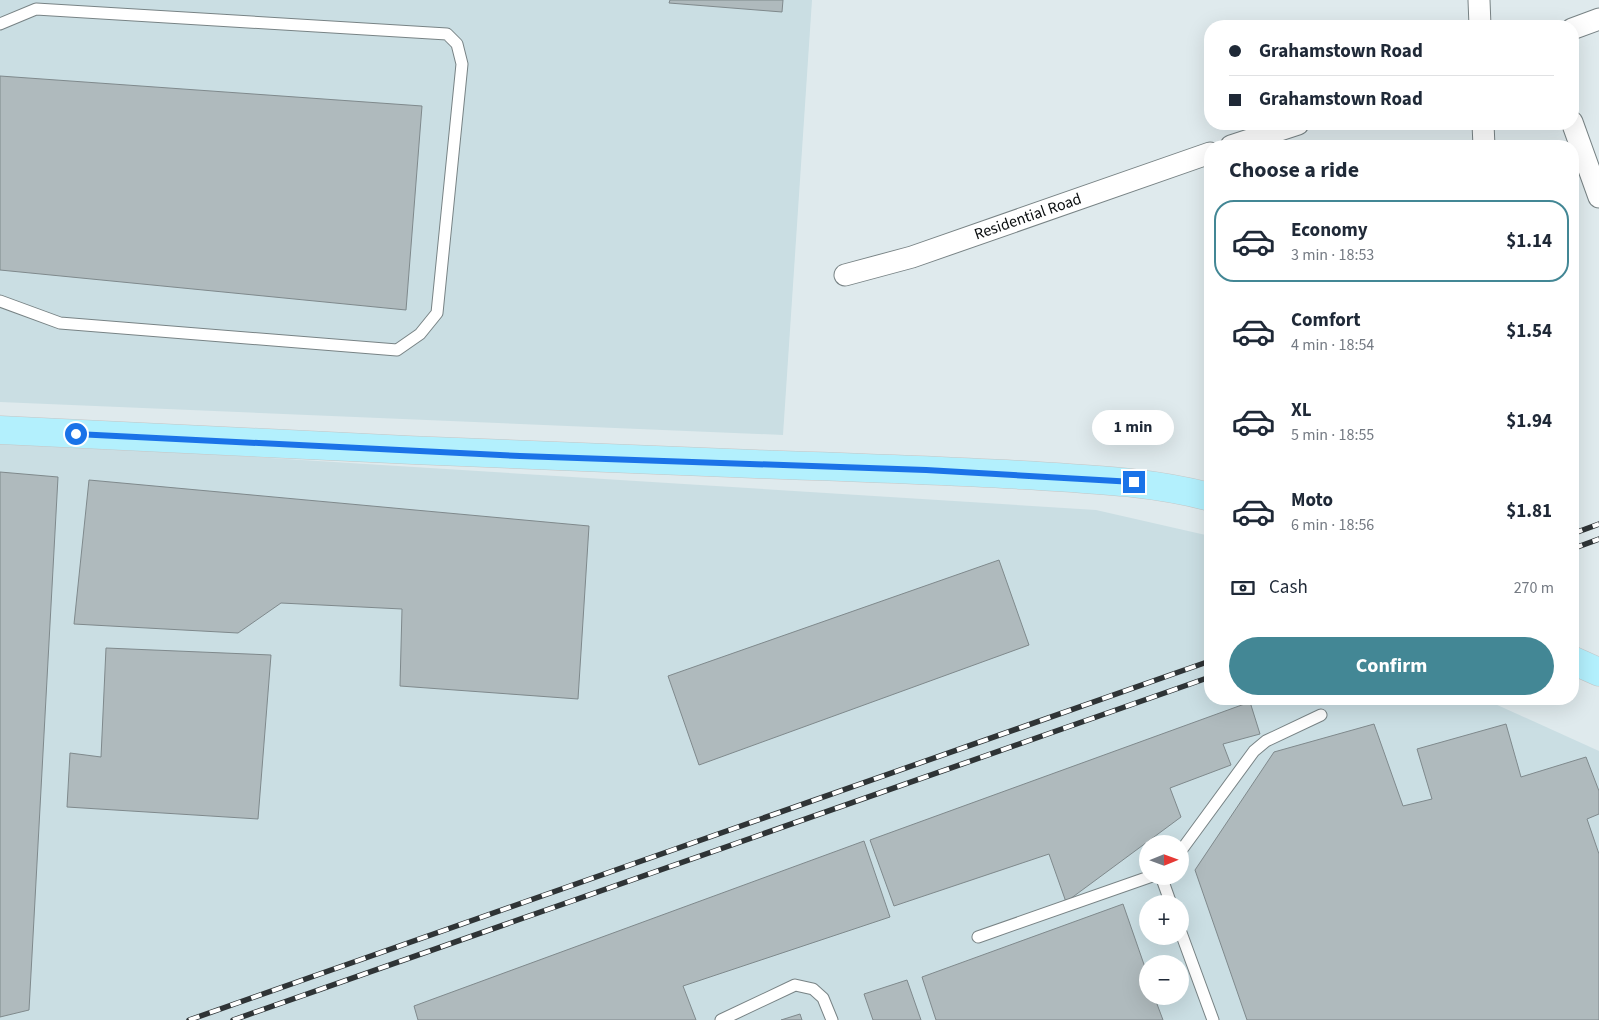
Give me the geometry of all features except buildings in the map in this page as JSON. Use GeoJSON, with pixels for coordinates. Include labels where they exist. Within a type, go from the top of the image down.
{"type":"FeatureCollection","features":[{"type":"Feature","properties":{"kind":"main road"},"geometry":{"type":"LineString","coordinates":[[0,430],[520,456],[926,470],[1134,482],[1204,496]]}},
{"type":"Feature","properties":{"kind":"main road"},"geometry":{"type":"LineString","coordinates":[[1579,663],[1599,672]]}},
{"type":"Feature","properties":{"kind":"street"},"geometry":{"type":"LineString","coordinates":[[1479,0],[1480,20]]}},
{"type":"Feature","properties":{"kind":"street"},"geometry":{"type":"LineString","coordinates":[[1579,26],[1599,19]]}},
{"type":"Feature","properties":{"kind":"street"},"geometry":{"type":"LineString","coordinates":[[1249,140],[1280,130]]}},
{"type":"Feature","properties":{"kind":"street"},"geometry":{"type":"LineString","coordinates":[[1579,141],[1599,197]]}},
{"type":"Feature","properties":{"kind":"street","name":"Residential Road"},"geometry":{"type":"LineString","coordinates":[[845,275],[912,257],[1204,156]]}},
{"type":"Feature","properties":{"kind":"lane"},"geometry":{"type":"LineString","coordinates":[[0,24],[36,9],[446,34],[457,44],[462,64],[437,313],[420,334],[398,350],[60,323],[0,301]]}},
{"type":"Feature","properties":{"kind":"lane"},"geometry":{"type":"LineString","coordinates":[[1189,840],[1254,751],[1266,742],[1321,715]]}},
{"type":"Feature","properties":{"kind":"lane"},"geometry":{"type":"LineString","coordinates":[[978,937],[1139,881]]}},
{"type":"Feature","properties":{"kind":"lane"},"geometry":{"type":"LineString","coordinates":[[1186,945],[1213,1020]]}},
{"type":"Feature","properties":{"kind":"lane"},"geometry":{"type":"LineString","coordinates":[[721,1020],[795,985],[813,989],[823,998],[832,1020]]}},
{"type":"Feature","properties":{"kind":"shaded area"},"geometry":{"type":"Polygon","coordinates":[[[0,0],[812,0],[783,435],[0,402],[0,0]]]}},
{"type":"Feature","properties":{"kind":"shaded area"},"geometry":{"type":"Polygon","coordinates":[[[0,441],[1096,510],[1204,535],[1204,705],[1497,705],[1599,751],[1599,1020],[0,1020],[0,441]]]}},
{"type":"Feature","properties":{"kind":"railway"},"geometry":{"type":"LineString","coordinates":[[1579,531],[1599,524]]}},
{"type":"Feature","properties":{"kind":"railway"},"geometry":{"type":"LineString","coordinates":[[1579,546],[1599,539]]}},
{"type":"Feature","properties":{"kind":"railway"},"geometry":{"type":"LineString","coordinates":[[189,1020],[1204,663]]}},
{"type":"Feature","properties":{"kind":"railway"},"geometry":{"type":"LineString","coordinates":[[233,1020],[1204,679]]}},
{"type":"Feature","properties":{"kind":"route"},"geometry":{"type":"LineString","coordinates":[[76,434],[520,456],[926,470],[1134,482]]}}]}
